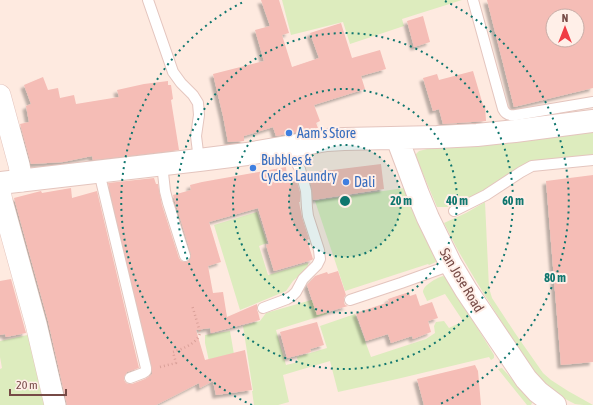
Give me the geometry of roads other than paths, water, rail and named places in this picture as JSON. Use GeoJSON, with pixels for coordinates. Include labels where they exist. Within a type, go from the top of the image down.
{"type":"FeatureCollection","features":[{"type":"Feature","properties":{"kind":"street"},"geometry":{"type":"LineString","coordinates":[[0,95],[20,165],[22,181]]}},
{"type":"Feature","properties":{"kind":"street"},"geometry":{"type":"LineString","coordinates":[[0,183],[199,160],[344,138],[437,137],[497,134],[593,121]]}},
{"type":"Feature","properties":{"kind":"street","name":"San Jose Road"},"geometry":{"type":"LineString","coordinates":[[397,138],[411,179],[451,265],[519,369],[534,388],[550,404]]}},
{"type":"Feature","properties":{"kind":"street"},"geometry":{"type":"LineString","coordinates":[[0,191],[36,324],[55,405]]}},
{"type":"Feature","properties":{"kind":"lane"},"geometry":{"type":"LineString","coordinates":[[148,0],[173,72],[193,95],[198,104],[199,115],[196,136],[199,160]]}},
{"type":"Feature","properties":{"kind":"lane"},"geometry":{"type":"LineString","coordinates":[[473,0],[505,113],[513,116],[593,102]]}},
{"type":"Feature","properties":{"kind":"lane"},"geometry":{"type":"LineString","coordinates":[[263,308],[292,296],[296,292],[303,278],[317,265],[320,259],[319,250],[306,208],[306,191],[300,169],[286,147]]}},
{"type":"Feature","properties":{"kind":"lane"},"geometry":{"type":"LineString","coordinates":[[454,211],[491,192],[532,166],[593,160]]}},
{"type":"Feature","properties":{"kind":"lane"},"geometry":{"type":"LineString","coordinates":[[162,164],[168,203],[185,256]]}},
{"type":"Feature","properties":{"kind":"lane"},"geometry":{"type":"LineString","coordinates":[[99,172],[146,371],[143,374],[130,378]]}},
{"type":"Feature","properties":{"kind":"lane"},"geometry":{"type":"LineString","coordinates":[[350,300],[451,265]]}},
{"type":"Feature","properties":{"kind":"place","name":"Aam's Store"},"geometry":{"type":"Point","coordinates":[289,133]}},
{"type":"Feature","properties":{"kind":"place","name":"Bubbles & Cycles Laundry"},"geometry":{"type":"Point","coordinates":[253,168]}},
{"type":"Feature","properties":{"kind":"place","name":"Dali"},"geometry":{"type":"Point","coordinates":[346,182]}}]}
